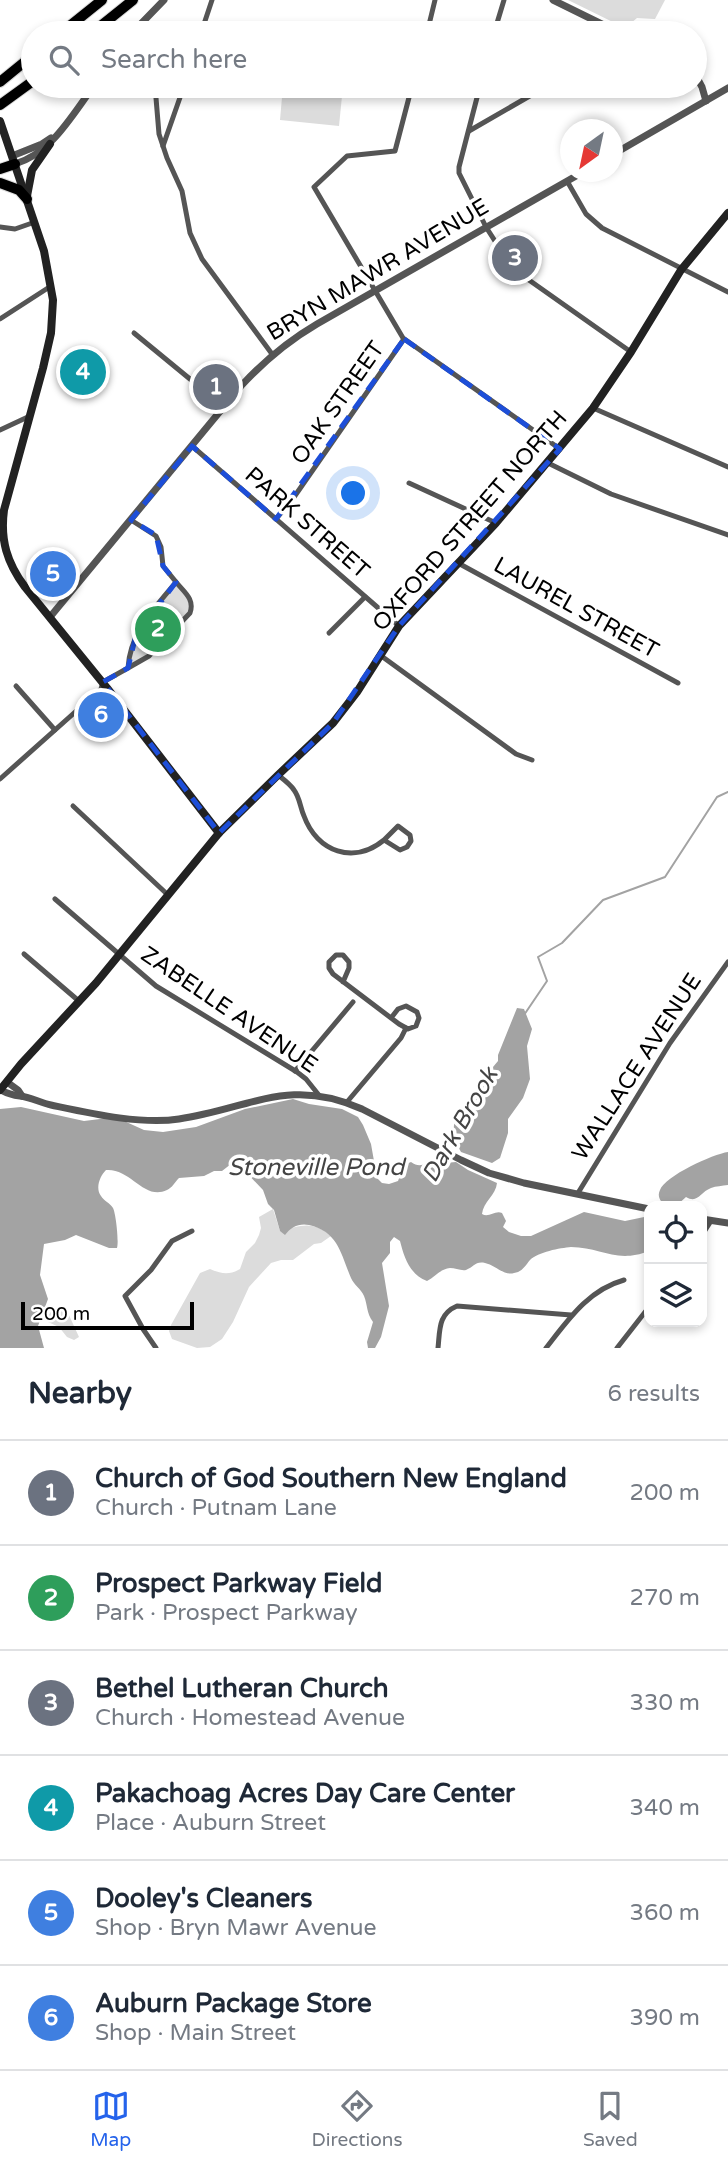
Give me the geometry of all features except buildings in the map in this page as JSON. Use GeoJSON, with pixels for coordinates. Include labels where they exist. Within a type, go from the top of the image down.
{"type":"FeatureCollection","features":[{"type":"Feature","properties":{"kind":"highway"},"geometry":{"type":"LineString","coordinates":[[76,21],[102,0]]}},
{"type":"Feature","properties":{"kind":"highway"},"geometry":{"type":"LineString","coordinates":[[107,21],[133,0]]}},
{"type":"Feature","properties":{"kind":"highway"},"geometry":{"type":"LineString","coordinates":[[1,81],[21,65]]}},
{"type":"Feature","properties":{"kind":"highway"},"geometry":{"type":"LineString","coordinates":[[4,102],[21,90]]}},
{"type":"Feature","properties":{"kind":"highway"},"geometry":{"type":"LineString","coordinates":[[0,169],[13,160]]}},
{"type":"Feature","properties":{"kind":"highway"},"geometry":{"type":"LineString","coordinates":[[0,183],[19,190],[27,199]]}},
{"type":"Feature","properties":{"kind":"main road"},"geometry":{"type":"LineString","coordinates":[[0,121],[47,261],[53,310],[51,333],[9,493],[2,527],[2,551],[18,577],[219,833]]}},
{"type":"Feature","properties":{"kind":"main road"},"geometry":{"type":"LineString","coordinates":[[27,199],[32,170],[50,144]]}},
{"type":"Feature","properties":{"kind":"main road","name":"OXFORD STREET NORTH"},"geometry":{"type":"LineString","coordinates":[[0,1090],[80,1002],[219,833],[333,723],[357,692],[399,626],[496,523],[593,408],[682,269],[728,214]]}},
{"type":"Feature","properties":{"kind":"street"},"geometry":{"type":"LineString","coordinates":[[144,21],[164,0]]}},
{"type":"Feature","properties":{"kind":"street"},"geometry":{"type":"LineString","coordinates":[[205,21],[212,0]]}},
{"type":"Feature","properties":{"kind":"street"},"geometry":{"type":"LineString","coordinates":[[430,21],[435,0]]}},
{"type":"Feature","properties":{"kind":"street"},"geometry":{"type":"LineString","coordinates":[[498,21],[504,0]]}},
{"type":"Feature","properties":{"kind":"street"},"geometry":{"type":"LineString","coordinates":[[554,0],[596,21]]}},
{"type":"Feature","properties":{"kind":"street"},"geometry":{"type":"LineString","coordinates":[[623,149],[728,88]]}},
{"type":"Feature","properties":{"kind":"street"},"geometry":{"type":"LineString","coordinates":[[13,160],[25,161],[50,144],[84,98]]}},
{"type":"Feature","properties":{"kind":"street"},"geometry":{"type":"LineString","coordinates":[[156,98],[157,124],[163,147],[182,191],[187,222],[197,249],[272,354]]}},
{"type":"Feature","properties":{"kind":"street"},"geometry":{"type":"LineString","coordinates":[[163,147],[180,98]]}},
{"type":"Feature","properties":{"kind":"street"},"geometry":{"type":"LineString","coordinates":[[409,98],[395,151],[346,156],[314,187],[404,339],[560,449]]}},
{"type":"Feature","properties":{"kind":"street"},"geometry":{"type":"LineString","coordinates":[[477,98],[459,170],[486,228],[519,273],[631,352]]}},
{"type":"Feature","properties":{"kind":"street"},"geometry":{"type":"LineString","coordinates":[[468,131],[526,98]]}},
{"type":"Feature","properties":{"kind":"street"},"geometry":{"type":"LineString","coordinates":[[13,160],[47,140],[73,114]]}},
{"type":"Feature","properties":{"kind":"street","name":"BRYN MAWR AVENUE"},"geometry":{"type":"LineString","coordinates":[[50,617],[245,381],[272,354],[299,334],[565,182]]}},
{"type":"Feature","properties":{"kind":"street"},"geometry":{"type":"LineString","coordinates":[[568,182],[586,214],[598,226],[728,292]]}},
{"type":"Feature","properties":{"kind":"street"},"geometry":{"type":"LineString","coordinates":[[0,227],[15,229],[35,222]]}},
{"type":"Feature","properties":{"kind":"street"},"geometry":{"type":"LineString","coordinates":[[0,319],[51,286]]}},
{"type":"Feature","properties":{"kind":"street"},"geometry":{"type":"LineString","coordinates":[[134,333],[224,407]]}},
{"type":"Feature","properties":{"kind":"street","name":"OAK STREET"},"geometry":{"type":"LineString","coordinates":[[276,519],[404,339]]}},
{"type":"Feature","properties":{"kind":"street"},"geometry":{"type":"LineString","coordinates":[[593,408],[728,467]]}},
{"type":"Feature","properties":{"kind":"street"},"geometry":{"type":"LineString","coordinates":[[0,430],[30,416]]}},
{"type":"Feature","properties":{"kind":"street","name":"PARK STREET"},"geometry":{"type":"LineString","coordinates":[[192,446],[399,626]]}},
{"type":"Feature","properties":{"kind":"street"},"geometry":{"type":"LineString","coordinates":[[548,463],[621,498],[728,535]]}},
{"type":"Feature","properties":{"kind":"street"},"geometry":{"type":"LineString","coordinates":[[409,483],[496,523]]}},
{"type":"Feature","properties":{"kind":"street"},"geometry":{"type":"LineString","coordinates":[[0,498],[9,493]]}},
{"type":"Feature","properties":{"kind":"street"},"geometry":{"type":"LineString","coordinates":[[0,779],[101,690],[103,682],[150,655],[190,613],[191,600],[163,566],[161,547],[156,536],[131,520]]}},
{"type":"Feature","properties":{"kind":"street","name":"LAUREL STREET"},"geometry":{"type":"LineString","coordinates":[[458,563],[678,683]]}},
{"type":"Feature","properties":{"kind":"street"},"geometry":{"type":"LineString","coordinates":[[128,668],[130,649],[136,635],[176,582]]}},
{"type":"Feature","properties":{"kind":"street"},"geometry":{"type":"LineString","coordinates":[[329,634],[365,597]]}},
{"type":"Feature","properties":{"kind":"street"},"geometry":{"type":"LineString","coordinates":[[380,655],[516,754],[532,760]]}},
{"type":"Feature","properties":{"kind":"street"},"geometry":{"type":"LineString","coordinates":[[16,686],[55,730]]}},
{"type":"Feature","properties":{"kind":"street"},"geometry":{"type":"LineString","coordinates":[[278,775],[295,790],[308,825],[329,847],[353,854],[369,850],[398,826],[411,838],[408,846],[401,850],[384,840]]}},
{"type":"Feature","properties":{"kind":"street"},"geometry":{"type":"LineString","coordinates":[[74,806],[168,895]]}},
{"type":"Feature","properties":{"kind":"street","name":"ZABELLE AVENUE"},"geometry":{"type":"LineString","coordinates":[[55,900],[165,992],[295,1071],[306,1079],[318,1094]]}},
{"type":"Feature","properties":{"kind":"street"},"geometry":{"type":"LineString","coordinates":[[24,954],[80,1002]]}},
{"type":"Feature","properties":{"kind":"street"},"geometry":{"type":"LineString","coordinates":[[343,982],[349,962],[345,956],[336,956],[330,960],[329,968],[343,982],[391,1018],[406,1028],[414,1027],[419,1020],[410,1007],[400,1008],[391,1018]]}},
{"type":"Feature","properties":{"kind":"street","name":"WALLACE AVENUE"},"geometry":{"type":"LineString","coordinates":[[578,1193],[670,1043],[728,962]]}},
{"type":"Feature","properties":{"kind":"street"},"geometry":{"type":"LineString","coordinates":[[295,1071],[353,1002]]}},
{"type":"Feature","properties":{"kind":"street"},"geometry":{"type":"LineString","coordinates":[[347,1102],[401,1038],[406,1028]]}},
{"type":"Feature","properties":{"kind":"street"},"geometry":{"type":"LineString","coordinates":[[7,1082],[22,1096]]}},
{"type":"Feature","properties":{"kind":"street"},"geometry":{"type":"LineString","coordinates":[[0,1090],[13,1097],[22,1096],[51,1105],[156,1121],[203,1115],[277,1096],[318,1094],[347,1102],[463,1162],[508,1179],[644,1208]]}},
{"type":"Feature","properties":{"kind":"street"},"geometry":{"type":"LineString","coordinates":[[707,1220],[728,1223]]}},
{"type":"Feature","properties":{"kind":"street"},"geometry":{"type":"LineString","coordinates":[[707,1227],[711,1221]]}},
{"type":"Feature","properties":{"kind":"street"},"geometry":{"type":"LineString","coordinates":[[156,1348],[125,1296],[151,1270],[172,1241],[192,1231]]}},
{"type":"Feature","properties":{"kind":"street"},"geometry":{"type":"LineString","coordinates":[[546,1348],[587,1300],[602,1289],[624,1280]]}},
{"type":"Feature","properties":{"kind":"street"},"geometry":{"type":"LineString","coordinates":[[438,1348],[441,1321],[447,1311],[457,1306],[572,1315]]}},
{"type":"Feature","properties":{"kind":"street"},"geometry":{"type":"LineString","coordinates":[[617,1348],[644,1313]]}},
{"type":"Feature","properties":{"kind":"highlighted area"},"geometry":{"type":"Polygon","coordinates":[[[404,339],[560,449],[399,626],[333,723],[219,833],[103,682],[128,668],[136,635],[176,582],[163,566],[156,535],[131,520],[192,446],[276,519],[404,339]]]}},
{"type":"Feature","properties":{"kind":"shaded area"},"geometry":{"type":"Polygon","coordinates":[[[568,0],[665,0],[655,19],[611,21],[568,0]]]}},
{"type":"Feature","properties":{"kind":"shaded area"},"geometry":{"type":"Polygon","coordinates":[[[282,98],[342,98],[339,126],[280,120],[282,98]]]}},
{"type":"Feature","properties":{"kind":"shaded area"},"geometry":{"type":"Polygon","coordinates":[[[176,582],[192,609],[147,657],[128,668],[131,644],[176,582]]]}},
{"type":"Feature","properties":{"kind":"shaded area"},"geometry":{"type":"Polygon","coordinates":[[[273,1209],[280,1231],[312,1226],[331,1236],[314,1244],[293,1260],[271,1263],[249,1287],[222,1339],[210,1347],[197,1348],[172,1339],[169,1331],[171,1325],[200,1273],[210,1269],[225,1273],[240,1269],[246,1252],[259,1235],[259,1217],[273,1209]]]}},
{"type":"Feature","properties":{"kind":"shaded area"},"geometry":{"type":"Polygon","coordinates":[[[53,1309],[68,1313],[79,1337],[74,1340],[67,1337],[59,1327],[48,1322],[48,1316],[53,1309]]]}},
{"type":"Feature","properties":{"kind":"water"},"geometry":{"type":"Polygon","coordinates":[[[517,1008],[524,1009],[532,1029],[527,1046],[530,1079],[523,1098],[508,1119],[508,1133],[500,1158],[492,1163],[461,1152],[455,1139],[454,1125],[466,1101],[498,1061],[517,1008]]]}},
{"type":"Feature","properties":{"kind":"water","name":"Stoneville Pond"},"geometry":{"type":"Polygon","coordinates":[[[293,1099],[342,1109],[358,1117],[363,1125],[371,1144],[377,1178],[382,1183],[398,1181],[404,1165],[411,1162],[421,1165],[434,1161],[456,1162],[497,1183],[482,1214],[502,1213],[506,1221],[503,1227],[521,1236],[531,1236],[584,1212],[625,1221],[644,1217],[644,1253],[627,1256],[571,1247],[538,1255],[523,1268],[510,1274],[489,1264],[479,1263],[466,1270],[452,1268],[440,1271],[427,1281],[412,1270],[400,1241],[394,1237],[390,1242],[390,1253],[382,1263],[389,1306],[381,1337],[375,1348],[368,1348],[367,1342],[373,1322],[364,1296],[352,1280],[338,1246],[327,1233],[309,1225],[296,1226],[285,1235],[280,1231],[274,1210],[268,1204],[263,1190],[244,1170],[231,1164],[222,1171],[214,1171],[204,1176],[179,1178],[169,1189],[159,1192],[144,1188],[123,1174],[106,1170],[98,1189],[114,1211],[117,1248],[109,1248],[76,1235],[44,1244],[40,1275],[48,1299],[38,1326],[44,1348],[0,1348],[0,1109],[21,1107],[84,1121],[108,1118],[124,1121],[144,1130],[163,1132],[196,1127],[245,1109],[293,1099]]]}},
{"type":"Feature","properties":{"kind":"water"},"geometry":{"type":"Polygon","coordinates":[[[728,1152],[728,1185],[711,1188],[693,1199],[686,1197],[682,1201],[661,1201],[659,1192],[671,1178],[701,1161],[728,1152]]]}},
{"type":"Feature","properties":{"kind":"waterway","name":"Dark Brook"},"geometry":{"type":"LineString","coordinates":[[524,1015],[547,981],[538,957],[562,943],[603,900],[665,877],[717,797],[728,792]]}},
{"type":"Feature","properties":{"kind":"place","name":"Bethel Lutheran Church"},"geometry":{"type":"Point","coordinates":[515,258]}},
{"type":"Feature","properties":{"kind":"place","name":"Pakachoag Acres Day Care Center"},"geometry":{"type":"Point","coordinates":[83,372]}},
{"type":"Feature","properties":{"kind":"place","name":"Church of God Southern New England"},"geometry":{"type":"Point","coordinates":[216,387]}},
{"type":"Feature","properties":{"kind":"place","name":"Dooley's Cleaners"},"geometry":{"type":"Point","coordinates":[53,574]}},
{"type":"Feature","properties":{"kind":"place","name":"Prospect Parkway Field"},"geometry":{"type":"Point","coordinates":[158,629]}},
{"type":"Feature","properties":{"kind":"place","name":"Auburn Package Store"},"geometry":{"type":"Point","coordinates":[101,715]}}]}
